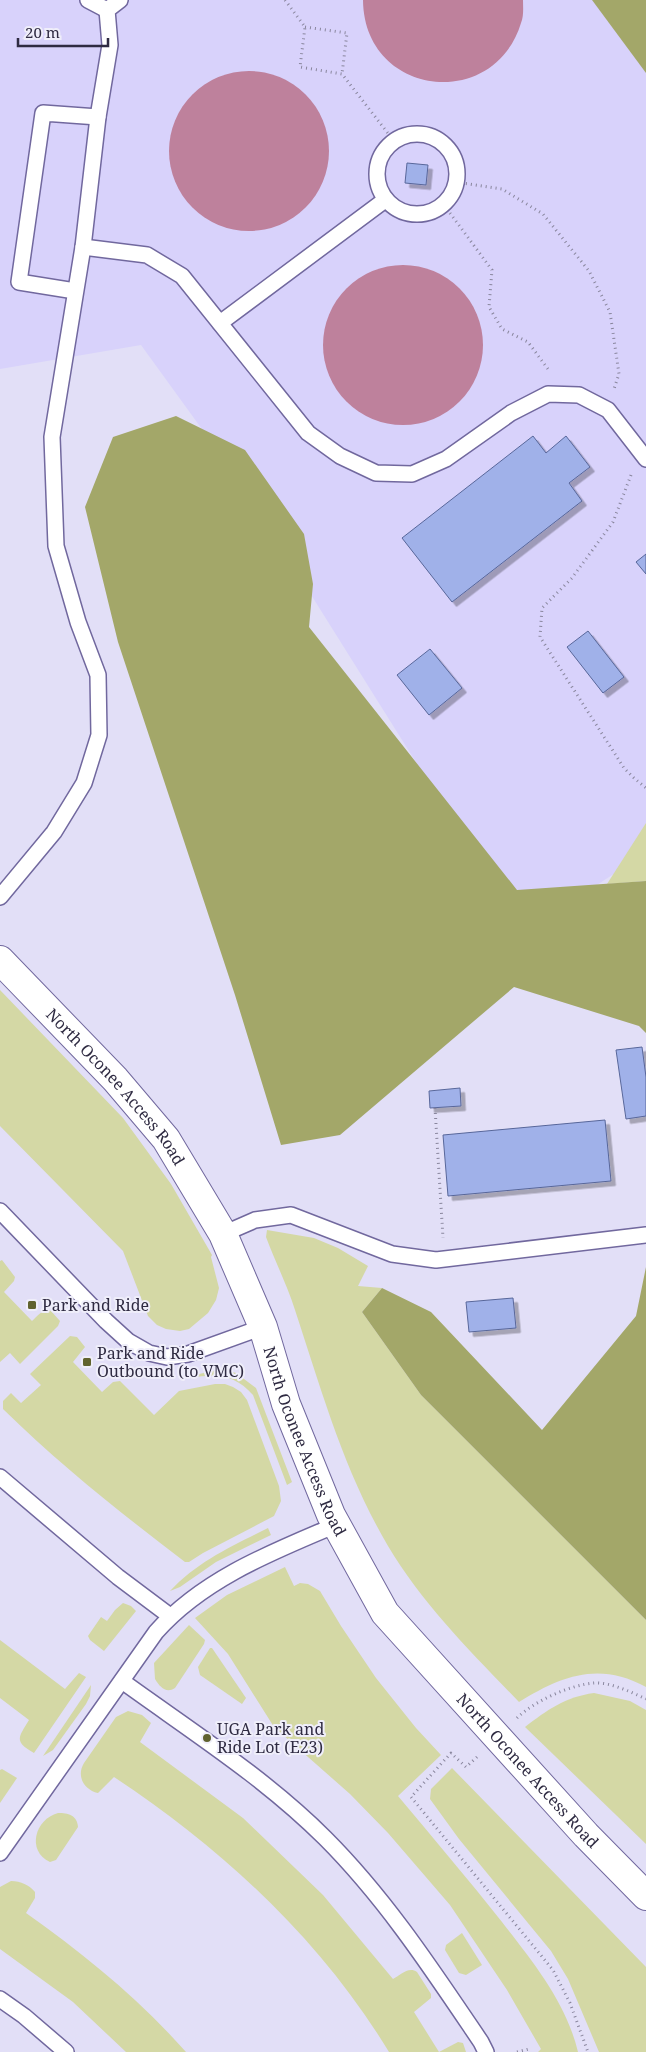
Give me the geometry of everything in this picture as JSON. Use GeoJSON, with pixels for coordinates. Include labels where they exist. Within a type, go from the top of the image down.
{"type":"FeatureCollection","features":[{"type":"Feature","properties":{"kind":"street","name":"North Oconee Access Road"},"geometry":{"type":"LineString","coordinates":[[0,960],[115,1079],[166,1139],[224,1234],[263,1327],[286,1404],[336,1525],[385,1614],[586,1835],[646,1896]]}},
{"type":"Feature","properties":{"kind":"lane"},"geometry":{"type":"LineString","coordinates":[[88,0],[108,10]]}},
{"type":"Feature","properties":{"kind":"lane"},"geometry":{"type":"LineString","coordinates":[[108,10],[120,0]]}},
{"type":"Feature","properties":{"kind":"lane"},"geometry":{"type":"LineString","coordinates":[[0,897],[59,824],[84,783],[100,735],[98,675],[78,622],[56,546],[52,437],[83,248],[98,117],[110,45],[108,10]]}},
{"type":"Feature","properties":{"kind":"lane"},"geometry":{"type":"LineString","coordinates":[[75,291],[19,282],[43,112],[98,117]]}},
{"type":"Feature","properties":{"kind":"lane"},"geometry":{"type":"LineString","coordinates":[[408,134],[422,134],[435,138],[446,146],[454,157],[457,169],[452,195],[444,205],[432,212],[413,214],[395,209],[385,200],[378,188],[376,174],[378,161],[385,148],[394,141],[408,134]]}},
{"type":"Feature","properties":{"kind":"lane"},"geometry":{"type":"LineString","coordinates":[[220,323],[385,200]]}},
{"type":"Feature","properties":{"kind":"lane"},"geometry":{"type":"LineString","coordinates":[[83,248],[147,255],[182,276],[308,433],[340,456],[376,473],[412,474],[446,459],[511,412],[548,394],[579,395],[608,410],[646,459]]}},
{"type":"Feature","properties":{"kind":"lane"},"geometry":{"type":"LineString","coordinates":[[0,1211],[106,1321],[128,1341],[149,1353],[167,1357],[188,1354],[263,1327]]}},
{"type":"Feature","properties":{"kind":"lane"},"geometry":{"type":"LineString","coordinates":[[224,1234],[255,1220],[291,1215],[392,1254],[436,1260],[646,1235]]}},
{"type":"Feature","properties":{"kind":"lane"},"geometry":{"type":"LineString","coordinates":[[0,1477],[118,1577],[170,1616]]}},
{"type":"Feature","properties":{"kind":"lane"},"geometry":{"type":"LineString","coordinates":[[0,1853],[156,1632],[170,1616],[197,1594],[226,1576],[336,1525]]}},
{"type":"Feature","properties":{"kind":"lane"},"geometry":{"type":"LineString","coordinates":[[122,1680],[254,1777],[325,1838],[369,1887],[412,1941],[486,2052]]}},
{"type":"Feature","properties":{"kind":"lane"},"geometry":{"type":"LineString","coordinates":[[0,1999],[24,2016],[66,2052]]}},
{"type":"Feature","properties":{"kind":"path"},"geometry":{"type":"LineString","coordinates":[[285,0],[305,27],[300,68],[342,74],[394,141]]}},
{"type":"Feature","properties":{"kind":"path"},"geometry":{"type":"LineString","coordinates":[[305,27],[347,32],[342,74]]}},
{"type":"Feature","properties":{"kind":"path"},"geometry":{"type":"LineString","coordinates":[[456,182],[502,189],[543,214],[589,271],[610,312],[618,365],[619,374],[608,410]]}},
{"type":"Feature","properties":{"kind":"path"},"geometry":{"type":"LineString","coordinates":[[444,205],[492,270],[489,308],[502,328],[528,342],[548,369],[548,394]]}},
{"type":"Feature","properties":{"kind":"path"},"geometry":{"type":"LineString","coordinates":[[631,440],[631,474],[614,522],[572,578],[542,608],[540,637],[624,768],[646,788]]}},
{"type":"Feature","properties":{"kind":"path"},"geometry":{"type":"LineString","coordinates":[[434,1108],[443,1241]]}},
{"type":"Feature","properties":{"kind":"path"},"geometry":{"type":"LineString","coordinates":[[523,1712],[538,1702],[566,1690],[595,1683],[614,1687],[646,1699]]}},
{"type":"Feature","properties":{"kind":"path"},"geometry":{"type":"LineString","coordinates":[[475,1759],[466,1767],[451,1753],[411,1797],[553,1970],[570,2003],[588,2052]]}},
{"type":"Feature","properties":{"kind":"path"},"geometry":{"type":"LineString","coordinates":[[517,2052],[529,2049]]}},
{"type":"Feature","properties":{"kind":"shaded area"},"geometry":{"type":"Polygon","coordinates":[[[0,0],[646,0],[646,853],[523,933],[241,483],[141,345],[0,369],[0,0]]]}},
{"type":"Feature","properties":{"kind":"shaded area"},"geometry":{"type":"Polygon","coordinates":[[[363,0],[523,0],[523,14],[521,23],[506,52],[485,71],[459,80],[432,81],[406,73],[384,57],[369,32],[363,0]]]}},
{"type":"Feature","properties":{"kind":"shaded area"},"geometry":{"type":"Polygon","coordinates":[[[257,71],[287,80],[306,94],[316,106],[323,120],[328,135],[328,167],[323,182],[316,196],[306,208],[294,218],[272,228],[257,231],[241,231],[226,228],[204,218],[182,196],[170,167],[169,143],[172,128],[182,106],[204,84],[233,72],[257,71]]]}},
{"type":"Feature","properties":{"kind":"shaded area"},"geometry":{"type":"Polygon","coordinates":[[[411,265],[441,274],[460,288],[470,300],[477,314],[482,329],[482,361],[477,376],[470,390],[460,402],[448,412],[426,422],[411,425],[395,425],[380,422],[358,412],[336,390],[324,361],[323,337],[326,322],[336,300],[358,278],[387,266],[411,265]]]}},
{"type":"Feature","properties":{"kind":"green space"},"geometry":{"type":"Polygon","coordinates":[[[592,0],[646,0],[646,73],[592,0]]]}},
{"type":"Feature","properties":{"kind":"green space"},"geometry":{"type":"Polygon","coordinates":[[[176,416],[245,450],[304,534],[313,584],[309,627],[517,890],[646,881],[646,1033],[639,1026],[514,987],[340,1135],[281,1145],[235,995],[118,642],[85,507],[113,437],[176,416]]]}},
{"type":"Feature","properties":{"kind":"green space"},"geometry":{"type":"Polygon","coordinates":[[[646,823],[646,881],[607,884],[646,823]]]}},
{"type":"Feature","properties":{"kind":"green space"},"geometry":{"type":"Polygon","coordinates":[[[0,990],[123,1118],[171,1184],[212,1255],[219,1288],[216,1300],[208,1313],[189,1329],[180,1331],[166,1329],[157,1325],[148,1316],[123,1251],[0,1126],[0,990]]]}},
{"type":"Feature","properties":{"kind":"green space"},"geometry":{"type":"Polygon","coordinates":[[[267,1230],[314,1238],[338,1248],[368,1266],[358,1286],[382,1288],[362,1312],[421,1395],[646,1620],[646,1687],[629,1679],[596,1673],[565,1679],[519,1702],[466,1647],[432,1608],[388,1546],[372,1518],[346,1460],[292,1301],[266,1237],[267,1230]]]}},
{"type":"Feature","properties":{"kind":"green space"},"geometry":{"type":"Polygon","coordinates":[[[2,1260],[15,1277],[14,1281],[4,1292],[32,1321],[41,1313],[51,1311],[60,1321],[58,1326],[20,1364],[10,1353],[0,1362],[0,1261],[2,1260]]]}},
{"type":"Feature","properties":{"kind":"green space"},"geometry":{"type":"Polygon","coordinates":[[[646,1267],[646,1620],[421,1395],[362,1312],[382,1288],[431,1312],[542,1430],[636,1316],[646,1267]]]}},
{"type":"Feature","properties":{"kind":"green space"},"geometry":{"type":"Polygon","coordinates":[[[70,1336],[77,1337],[85,1347],[73,1362],[102,1392],[113,1382],[120,1381],[154,1415],[179,1391],[215,1384],[225,1384],[241,1392],[247,1400],[279,1486],[281,1501],[274,1516],[189,1562],[185,1562],[69,1470],[3,1409],[3,1401],[11,1393],[21,1403],[41,1385],[30,1374],[70,1336]]]}},
{"type":"Feature","properties":{"kind":"green space"},"geometry":{"type":"Polygon","coordinates":[[[222,1369],[236,1373],[256,1388],[292,1482],[287,1485],[253,1395],[240,1383],[225,1377],[191,1378],[190,1376],[222,1369]]]}},
{"type":"Feature","properties":{"kind":"green space"},"geometry":{"type":"Polygon","coordinates":[[[268,1528],[271,1535],[216,1562],[180,1587],[170,1591],[204,1563],[268,1528]]]}},
{"type":"Feature","properties":{"kind":"green space"},"geometry":{"type":"Polygon","coordinates":[[[285,1567],[294,1586],[300,1583],[308,1584],[320,1591],[376,1678],[416,1728],[441,1755],[398,1796],[489,1906],[537,1968],[557,1999],[573,2034],[578,2052],[538,2052],[541,2049],[507,1990],[450,1905],[388,1833],[350,1794],[274,1727],[228,1654],[195,1618],[227,1595],[285,1567]]]}},
{"type":"Feature","properties":{"kind":"green space"},"geometry":{"type":"Polygon","coordinates":[[[123,1603],[131,1606],[136,1611],[104,1651],[90,1640],[88,1636],[101,1617],[107,1621],[123,1603]]]}},
{"type":"Feature","properties":{"kind":"green space"},"geometry":{"type":"Polygon","coordinates":[[[189,1625],[205,1640],[204,1644],[175,1688],[166,1690],[155,1679],[154,1663],[189,1625]]]}},
{"type":"Feature","properties":{"kind":"green space"},"geometry":{"type":"Polygon","coordinates":[[[0,1640],[65,1689],[79,1673],[86,1677],[34,1753],[23,1745],[20,1738],[29,1720],[0,1698],[0,1640]]]}},
{"type":"Feature","properties":{"kind":"green space"},"geometry":{"type":"Polygon","coordinates":[[[210,1648],[212,1648],[246,1698],[242,1704],[200,1675],[198,1667],[210,1648]]]}},
{"type":"Feature","properties":{"kind":"green space"},"geometry":{"type":"Polygon","coordinates":[[[91,1685],[90,1696],[86,1704],[53,1750],[43,1756],[91,1685]]]}},
{"type":"Feature","properties":{"kind":"green space"},"geometry":{"type":"Polygon","coordinates":[[[594,1693],[630,1701],[646,1710],[646,1844],[525,1727],[565,1701],[594,1693]]]}},
{"type":"Feature","properties":{"kind":"green space"},"geometry":{"type":"Polygon","coordinates":[[[128,1711],[142,1715],[151,1723],[140,1742],[243,1818],[323,1895],[393,1979],[410,1970],[417,1972],[431,1994],[431,1998],[414,2012],[439,2052],[389,2052],[333,1972],[301,1935],[231,1866],[154,1805],[114,1777],[98,1793],[85,1786],[81,1777],[84,1763],[116,1717],[128,1711]]]}},
{"type":"Feature","properties":{"kind":"green space"},"geometry":{"type":"Polygon","coordinates":[[[452,1768],[646,1967],[646,2052],[599,2052],[568,1979],[551,1951],[459,1839],[430,1799],[431,1789],[452,1768]]]}},
{"type":"Feature","properties":{"kind":"green space"},"geometry":{"type":"Polygon","coordinates":[[[2,1769],[17,1778],[0,1803],[0,1770],[2,1769]]]}},
{"type":"Feature","properties":{"kind":"green space"},"geometry":{"type":"Polygon","coordinates":[[[58,1813],[74,1817],[78,1827],[56,1860],[50,1862],[38,1851],[36,1836],[44,1822],[50,1816],[58,1813]]]}},
{"type":"Feature","properties":{"kind":"green space"},"geometry":{"type":"Polygon","coordinates":[[[11,1881],[24,1884],[35,1892],[35,1898],[26,1913],[69,1944],[130,1995],[186,2052],[126,2052],[73,2002],[0,1949],[0,1887],[11,1881]]]}},
{"type":"Feature","properties":{"kind":"green space"},"geometry":{"type":"Polygon","coordinates":[[[462,1933],[482,1965],[466,1975],[459,1973],[445,1950],[446,1945],[462,1933]]]}},
{"type":"Feature","properties":{"kind":"green space"},"geometry":{"type":"Polygon","coordinates":[[[458,2042],[463,2043],[466,2052],[439,2052],[458,2042]]]}},
{"type":"Feature","properties":{"kind":"building"},"geometry":{"type":"Polygon","coordinates":[[[407,163],[428,165],[426,185],[405,183],[407,163]]]}},
{"type":"Feature","properties":{"kind":"building"},"geometry":{"type":"Polygon","coordinates":[[[533,436],[546,453],[566,436],[590,467],[569,483],[582,501],[452,602],[402,538],[533,436]]]}},
{"type":"Feature","properties":{"kind":"building"},"geometry":{"type":"Polygon","coordinates":[[[646,554],[646,574],[636,562],[646,554]]]}},
{"type":"Feature","properties":{"kind":"building"},"geometry":{"type":"Polygon","coordinates":[[[588,631],[624,677],[603,693],[567,647],[588,631]]]}},
{"type":"Feature","properties":{"kind":"building"},"geometry":{"type":"Polygon","coordinates":[[[430,649],[462,688],[429,715],[397,675],[430,649]]]}},
{"type":"Feature","properties":{"kind":"building"},"geometry":{"type":"Polygon","coordinates":[[[642,1047],[646,1077],[646,1116],[626,1119],[616,1050],[642,1047]]]}},
{"type":"Feature","properties":{"kind":"building"},"geometry":{"type":"Polygon","coordinates":[[[460,1088],[461,1106],[430,1108],[429,1091],[460,1088]]]}},
{"type":"Feature","properties":{"kind":"building"},"geometry":{"type":"Polygon","coordinates":[[[605,1120],[611,1181],[448,1196],[443,1135],[605,1120]]]}},
{"type":"Feature","properties":{"kind":"building"},"geometry":{"type":"Polygon","coordinates":[[[513,1298],[516,1328],[469,1332],[466,1302],[513,1298]]]}},
{"type":"Feature","properties":{"kind":"place","name":"Park and Ride"},"geometry":{"type":"Point","coordinates":[32,1305]}},
{"type":"Feature","properties":{"kind":"place","name":"Park and Ride Outbound (to VMC)"},"geometry":{"type":"Point","coordinates":[87,1362]}},
{"type":"Feature","properties":{"kind":"place","name":"UGA Park and Ride Lot (E23)"},"geometry":{"type":"Point","coordinates":[207,1738]}}]}
